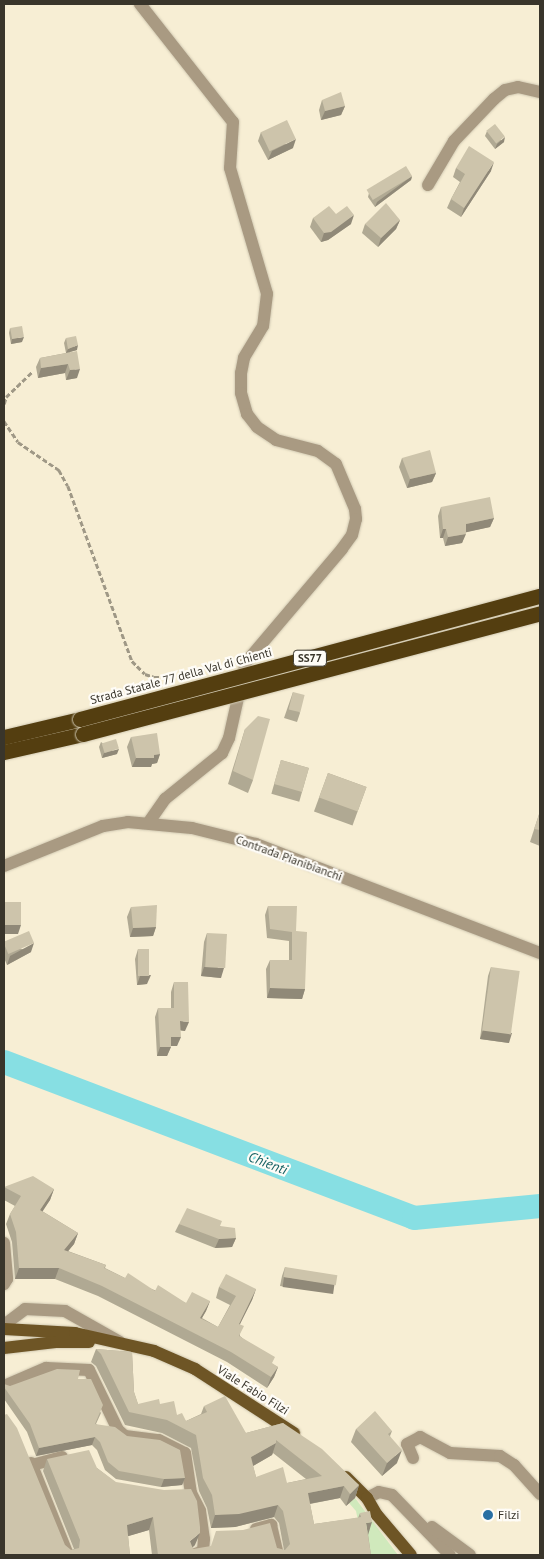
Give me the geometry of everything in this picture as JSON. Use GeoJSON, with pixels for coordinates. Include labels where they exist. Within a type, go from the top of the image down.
{"type":"FeatureCollection","features":[{"type":"Feature","properties":{"kind":"highway","name":"Strada Statale 77 della Val di Chienti"},"geometry":{"type":"LineString","coordinates":[[4,737],[540,596]]}},
{"type":"Feature","properties":{"kind":"highway","name":"SS77"},"geometry":{"type":"LineString","coordinates":[[4,752],[540,613]]}},
{"type":"Feature","properties":{"kind":"main road","name":"Viale Fabio Filzi"},"geometry":{"type":"LineString","coordinates":[[4,1327],[75,1333],[154,1350],[195,1369],[274,1417],[302,1439]]}},
{"type":"Feature","properties":{"kind":"main road","name":"Viale Fabio Filzi"},"geometry":{"type":"LineString","coordinates":[[4,1348],[56,1342],[122,1343]]}},
{"type":"Feature","properties":{"kind":"main road"},"geometry":{"type":"LineString","coordinates":[[336,1468],[367,1498],[377,1515],[411,1555]]}},
{"type":"Feature","properties":{"kind":"street"},"geometry":{"type":"LineString","coordinates":[[140,4],[233,122],[230,168],[268,294],[263,326],[244,358],[241,393],[247,414],[257,427],[276,440],[318,451],[336,464],[355,508],[356,519],[352,534],[342,549],[246,662],[229,738],[222,753],[166,799],[149,822]]}},
{"type":"Feature","properties":{"kind":"street"},"geometry":{"type":"LineString","coordinates":[[428,185],[454,141],[494,99],[505,90],[518,87],[540,92]]}},
{"type":"Feature","properties":{"kind":"street","name":"Contrada Pianibianchi"},"geometry":{"type":"LineString","coordinates":[[4,866],[103,826],[149,822],[192,828],[256,844],[540,953]]}},
{"type":"Feature","properties":{"kind":"street"},"geometry":{"type":"LineString","coordinates":[[4,1243],[7,1279],[4,1284]]}},
{"type":"Feature","properties":{"kind":"street"},"geometry":{"type":"LineString","coordinates":[[4,1327],[25,1309],[65,1311],[122,1343]]}},
{"type":"Feature","properties":{"kind":"street"},"geometry":{"type":"LineString","coordinates":[[4,1386],[46,1368],[89,1370],[118,1430],[125,1436],[159,1440],[185,1453],[191,1493],[200,1511],[203,1536],[203,1551],[193,1555]]}},
{"type":"Feature","properties":{"kind":"street"},"geometry":{"type":"LineString","coordinates":[[413,1458],[407,1444],[420,1437],[450,1453],[500,1456],[514,1464],[540,1494]]}},
{"type":"Feature","properties":{"kind":"street"},"geometry":{"type":"LineString","coordinates":[[26,1451],[68,1555]]}},
{"type":"Feature","properties":{"kind":"street"},"geometry":{"type":"LineString","coordinates":[[32,1465],[75,1455]]}},
{"type":"Feature","properties":{"kind":"street"},"geometry":{"type":"LineString","coordinates":[[367,1498],[379,1492],[392,1496],[470,1555]]}},
{"type":"Feature","properties":{"kind":"street"},"geometry":{"type":"LineString","coordinates":[[176,1494],[191,1493]]}},
{"type":"Feature","properties":{"kind":"street"},"geometry":{"type":"LineString","coordinates":[[409,1509],[450,1555]]}},
{"type":"Feature","properties":{"kind":"street"},"geometry":{"type":"LineString","coordinates":[[245,1532],[271,1525],[278,1555]]}},
{"type":"Feature","properties":{"kind":"street"},"geometry":{"type":"LineString","coordinates":[[203,1536],[220,1535]]}},
{"type":"Feature","properties":{"kind":"path"},"geometry":{"type":"LineString","coordinates":[[4,404],[6,397],[33,371]]}},
{"type":"Feature","properties":{"kind":"path"},"geometry":{"type":"LineString","coordinates":[[4,421],[18,442],[59,470],[68,486],[132,661],[144,674],[154,677],[186,676]]}},
{"type":"Feature","properties":{"kind":"green space"},"geometry":{"type":"Polygon","coordinates":[[[355,1498],[398,1555],[365,1555],[356,1511],[349,1503],[355,1498]]]}},
{"type":"Feature","properties":{"kind":"building"},"geometry":{"type":"Polygon","coordinates":[[[341,92],[345,106],[325,111],[322,100],[341,92]]]}},
{"type":"Feature","properties":{"kind":"building"},"geometry":{"type":"Polygon","coordinates":[[[287,120],[296,139],[270,151],[261,132],[287,120]]]}},
{"type":"Feature","properties":{"kind":"building"},"geometry":{"type":"Polygon","coordinates":[[[495,124],[505,137],[496,143],[486,131],[495,124]]]}},
{"type":"Feature","properties":{"kind":"building"},"geometry":{"type":"Polygon","coordinates":[[[469,146],[494,162],[464,208],[451,199],[465,174],[456,168],[469,146]]]}},
{"type":"Feature","properties":{"kind":"building"},"geometry":{"type":"Polygon","coordinates":[[[406,166],[412,176],[373,200],[367,190],[406,166]]]}},
{"type":"Feature","properties":{"kind":"building"},"geometry":{"type":"Polygon","coordinates":[[[386,203],[400,220],[381,238],[365,224],[386,203]]]}},
{"type":"Feature","properties":{"kind":"building"},"geometry":{"type":"Polygon","coordinates":[[[329,206],[336,214],[347,206],[354,215],[331,232],[324,233],[313,218],[329,206]]]}},
{"type":"Feature","properties":{"kind":"building"},"geometry":{"type":"Polygon","coordinates":[[[22,326],[24,337],[12,339],[10,328],[22,326]]]}},
{"type":"Feature","properties":{"kind":"building"},"geometry":{"type":"Polygon","coordinates":[[[76,336],[78,345],[68,349],[66,338],[76,336]]]}},
{"type":"Feature","properties":{"kind":"building"},"geometry":{"type":"Polygon","coordinates":[[[77,351],[80,369],[70,370],[68,364],[41,368],[40,358],[77,351]]]}},
{"type":"Feature","properties":{"kind":"building"},"geometry":{"type":"Polygon","coordinates":[[[430,450],[436,473],[410,479],[402,458],[430,450]]]}},
{"type":"Feature","properties":{"kind":"building"},"geometry":{"type":"Polygon","coordinates":[[[490,497],[494,518],[466,524],[466,534],[448,537],[446,529],[443,529],[441,507],[490,497]]]}},
{"type":"Feature","properties":{"kind":"building"},"geometry":{"type":"Polygon","coordinates":[[[293,692],[305,695],[300,712],[289,709],[293,692]]]}},
{"type":"Feature","properties":{"kind":"building"},"geometry":{"type":"Polygon","coordinates":[[[258,716],[270,719],[253,780],[233,771],[245,729],[258,716]]]}},
{"type":"Feature","properties":{"kind":"building"},"geometry":{"type":"Polygon","coordinates":[[[157,733],[160,754],[154,755],[154,758],[136,758],[131,737],[157,733]]]}},
{"type":"Feature","properties":{"kind":"building"},"geometry":{"type":"Polygon","coordinates":[[[116,739],[119,749],[105,753],[102,743],[116,739]]]}},
{"type":"Feature","properties":{"kind":"building"},"geometry":{"type":"Polygon","coordinates":[[[281,760],[309,768],[302,792],[274,784],[281,760]]]}},
{"type":"Feature","properties":{"kind":"building"},"geometry":{"type":"Polygon","coordinates":[[[328,773],[367,787],[358,811],[319,797],[328,773]]]}},
{"type":"Feature","properties":{"kind":"building"},"geometry":{"type":"Polygon","coordinates":[[[540,812],[540,830],[534,829],[540,812]]]}},
{"type":"Feature","properties":{"kind":"building"},"geometry":{"type":"Polygon","coordinates":[[[4,902],[21,902],[21,925],[4,925],[4,902]]]}},
{"type":"Feature","properties":{"kind":"building"},"geometry":{"type":"Polygon","coordinates":[[[157,905],[156,927],[133,928],[131,907],[157,905]]]}},
{"type":"Feature","properties":{"kind":"building"},"geometry":{"type":"Polygon","coordinates":[[[268,906],[297,906],[296,931],[307,932],[305,989],[270,988],[270,960],[292,960],[292,932],[270,929],[268,906]]]}},
{"type":"Feature","properties":{"kind":"building"},"geometry":{"type":"Polygon","coordinates":[[[29,931],[34,943],[8,954],[4,942],[29,931]]]}},
{"type":"Feature","properties":{"kind":"building"},"geometry":{"type":"Polygon","coordinates":[[[207,933],[227,934],[225,968],[205,967],[207,933]]]}},
{"type":"Feature","properties":{"kind":"building"},"geometry":{"type":"Polygon","coordinates":[[[138,949],[149,949],[149,976],[138,976],[138,949]]]}},
{"type":"Feature","properties":{"kind":"building"},"geometry":{"type":"Polygon","coordinates":[[[491,967],[520,971],[511,1034],[482,1030],[491,967]]]}},
{"type":"Feature","properties":{"kind":"building"},"geometry":{"type":"Polygon","coordinates":[[[174,982],[188,982],[189,1022],[180,1021],[181,1037],[171,1037],[171,1047],[160,1047],[158,1008],[174,1008],[174,982]]]}},
{"type":"Feature","properties":{"kind":"building"},"geometry":{"type":"Polygon","coordinates":[[[33,1176],[54,1189],[40,1210],[78,1233],[64,1250],[106,1265],[104,1268],[125,1278],[128,1273],[155,1291],[158,1285],[186,1303],[192,1292],[210,1301],[200,1318],[218,1327],[236,1296],[219,1287],[226,1274],[256,1289],[239,1324],[244,1326],[239,1336],[275,1357],[272,1363],[278,1367],[271,1377],[231,1352],[102,1286],[59,1268],[19,1268],[16,1232],[10,1214],[21,1196],[4,1187],[33,1176]]]}},
{"type":"Feature","properties":{"kind":"building"},"geometry":{"type":"Polygon","coordinates":[[[187,1208],[222,1221],[220,1226],[235,1228],[236,1238],[219,1239],[179,1224],[187,1208]]]}},
{"type":"Feature","properties":{"kind":"building"},"geometry":{"type":"Polygon","coordinates":[[[285,1267],[337,1275],[336,1285],[283,1277],[285,1267]]]}},
{"type":"Feature","properties":{"kind":"building"},"geometry":{"type":"Polygon","coordinates":[[[96,1349],[132,1352],[134,1392],[138,1404],[159,1399],[160,1404],[174,1401],[177,1415],[182,1413],[186,1421],[207,1412],[204,1406],[225,1396],[246,1433],[283,1423],[322,1449],[359,1485],[350,1494],[344,1486],[308,1493],[314,1524],[361,1517],[360,1513],[370,1511],[372,1522],[366,1523],[371,1555],[158,1555],[153,1517],[127,1525],[130,1555],[4,1555],[4,1415],[7,1414],[17,1428],[65,1545],[71,1550],[79,1548],[80,1540],[47,1459],[89,1450],[97,1468],[116,1482],[164,1490],[191,1489],[197,1501],[200,1527],[200,1533],[190,1541],[193,1549],[211,1546],[216,1531],[243,1530],[270,1523],[277,1548],[285,1550],[290,1544],[283,1511],[278,1505],[239,1514],[215,1515],[212,1495],[203,1478],[196,1435],[167,1420],[129,1412],[101,1354],[96,1349]],[[276,1440],[276,1443],[251,1457],[256,1477],[283,1467],[287,1483],[322,1476],[276,1440]]]}},
{"type":"Feature","properties":{"kind":"building"},"geometry":{"type":"Polygon","coordinates":[[[57,1369],[80,1370],[78,1379],[91,1379],[103,1405],[95,1424],[115,1427],[127,1436],[160,1440],[180,1450],[185,1478],[164,1479],[119,1471],[108,1462],[100,1442],[95,1437],[39,1448],[30,1424],[4,1387],[4,1384],[10,1386],[57,1369]]]}},
{"type":"Feature","properties":{"kind":"building"},"geometry":{"type":"Polygon","coordinates":[[[375,1411],[392,1431],[388,1434],[402,1450],[387,1463],[356,1429],[375,1411]]]}},
{"type":"Feature","properties":{"kind":"waterway","name":"Chienti"},"geometry":{"type":"LineString","coordinates":[[4,1062],[414,1218],[540,1206]]}},
{"type":"Feature","properties":{"kind":"place","name":"Filzi"},"geometry":{"type":"Point","coordinates":[488,1515]}}]}
